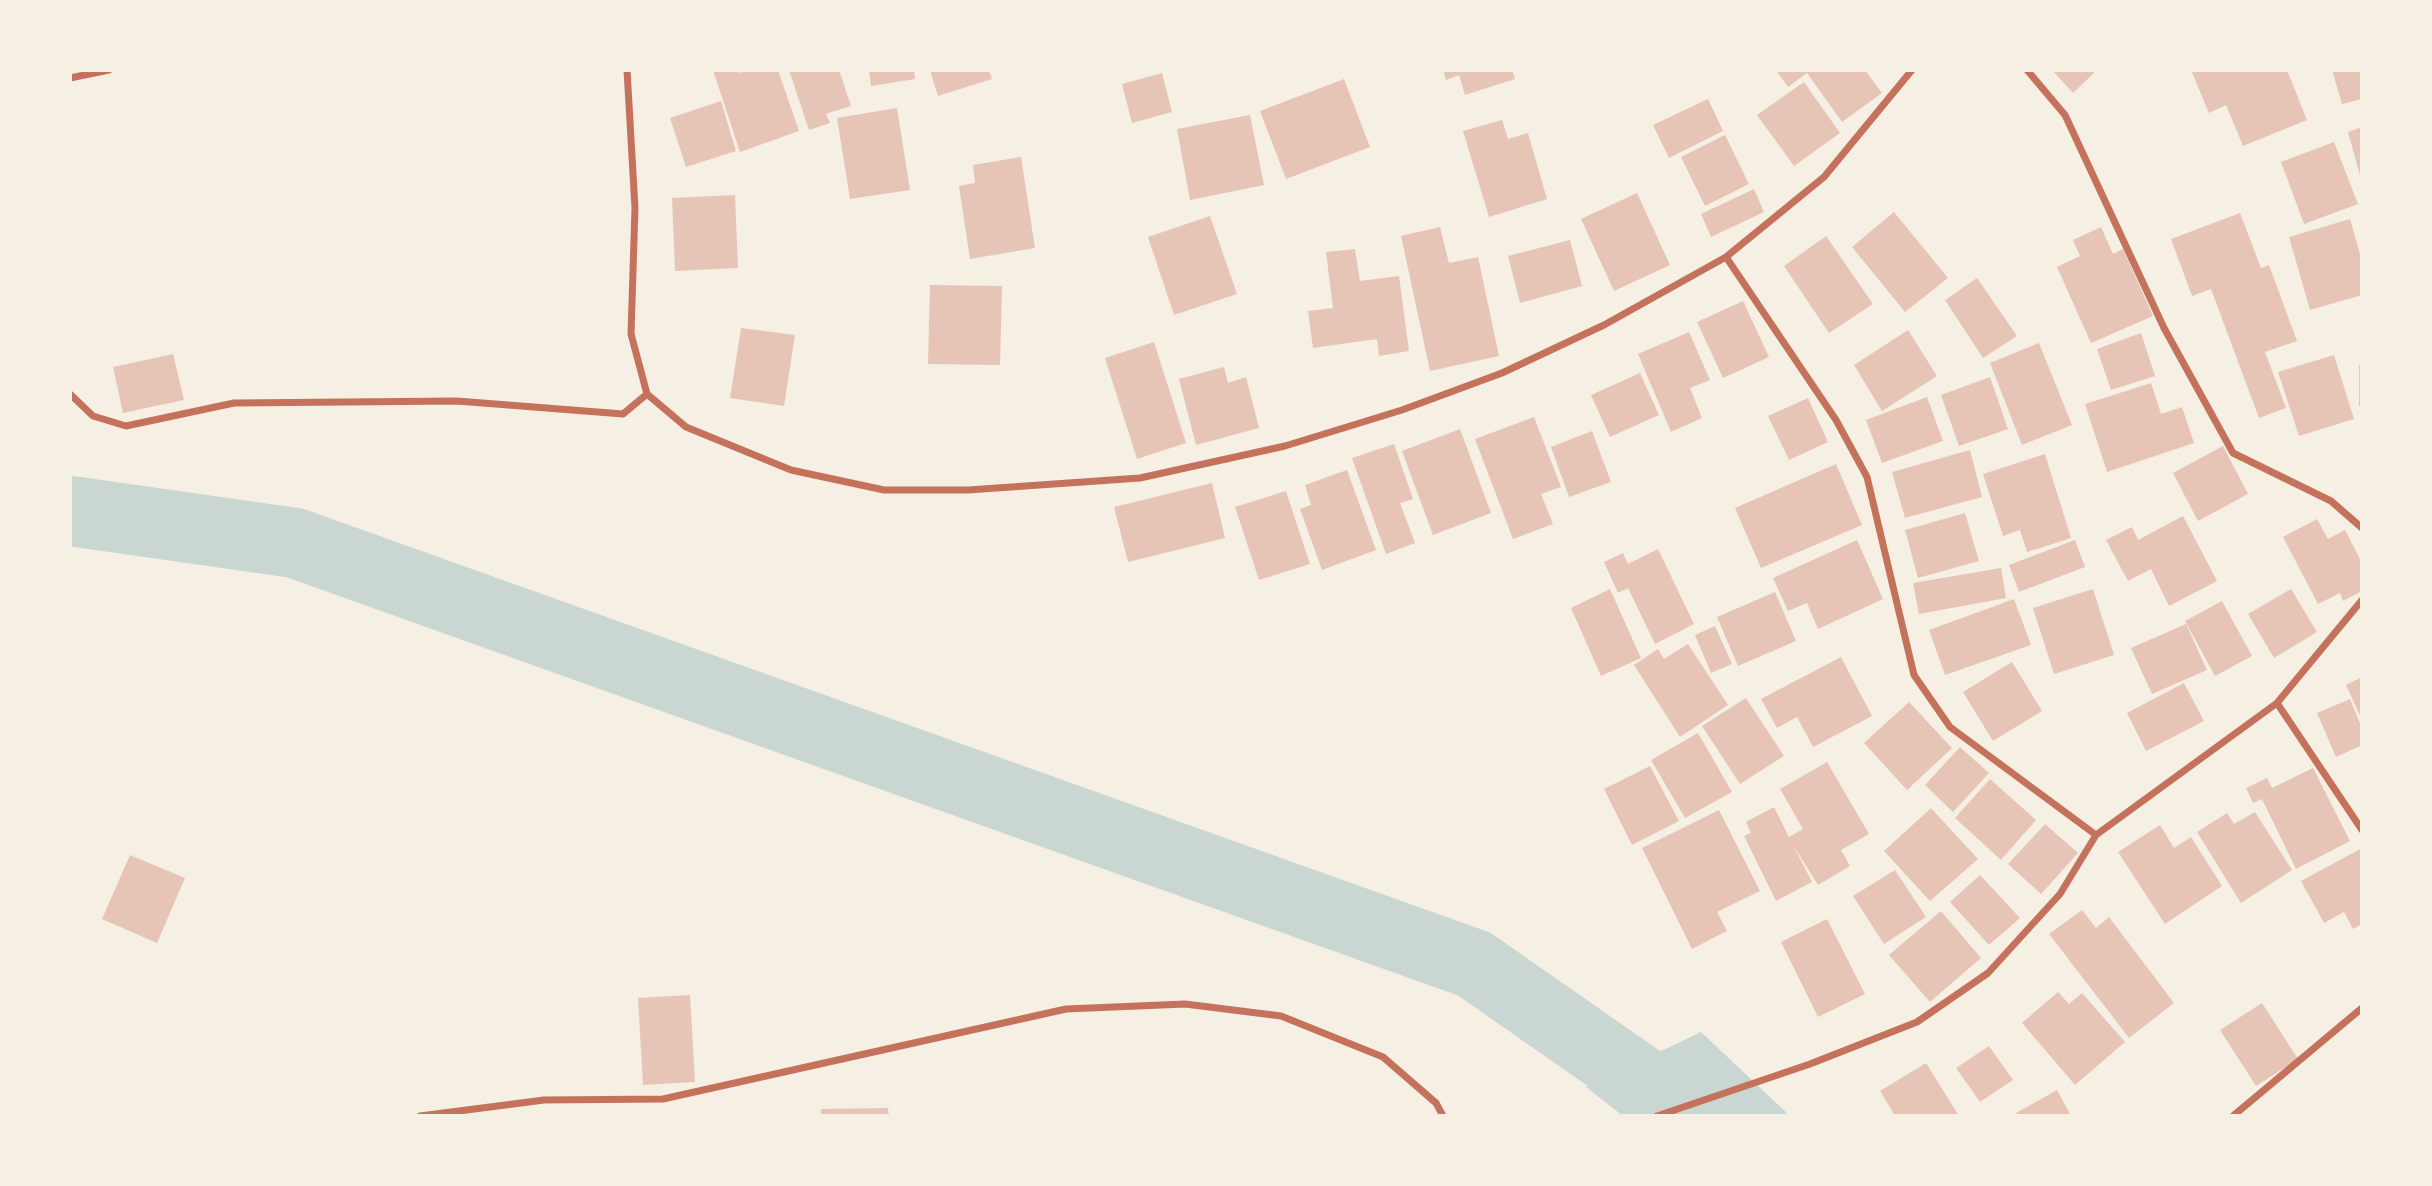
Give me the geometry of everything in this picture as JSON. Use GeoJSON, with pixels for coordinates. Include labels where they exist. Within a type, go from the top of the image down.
{"type":"FeatureCollection","features":[{"type":"Feature","properties":{"kind":"street"},"geometry":{"type":"LineString","coordinates":[[70,78],[109,70]]}},
{"type":"Feature","properties":{"kind":"street"},"geometry":{"type":"LineString","coordinates":[[627,70],[635,208],[631,334],[647,394],[686,427],[791,470],[884,490],[968,490],[1140,478],[1285,446],[1402,411],[1489,378],[1604,325],[1726,257],[1824,177],[1912,70]]}},
{"type":"Feature","properties":{"kind":"street"},"geometry":{"type":"LineString","coordinates":[[2027,70],[2065,115],[2164,328],[2233,453],[2331,500],[2362,528]]}},
{"type":"Feature","properties":{"kind":"street"},"geometry":{"type":"LineString","coordinates":[[1726,257],[1836,420],[1867,478],[1914,675],[1950,727],[2096,835]]}},
{"type":"Feature","properties":{"kind":"street"},"geometry":{"type":"LineString","coordinates":[[70,394],[93,416],[126,426],[234,403],[457,401],[623,414],[647,394]]}},
{"type":"Feature","properties":{"kind":"street"},"geometry":{"type":"LineString","coordinates":[[1657,1116],[1810,1065],[1917,1022],[1988,973],[2060,894],[2096,835],[2277,703],[2362,600]]}},
{"type":"Feature","properties":{"kind":"street"},"geometry":{"type":"LineString","coordinates":[[2277,703],[2362,830]]}},
{"type":"Feature","properties":{"kind":"street"},"geometry":{"type":"LineString","coordinates":[[420,1116],[544,1100],[663,1099],[1066,1009],[1185,1004],[1281,1016],[1383,1057],[1436,1103],[1443,1116]]}},
{"type":"Feature","properties":{"kind":"street"},"geometry":{"type":"LineString","coordinates":[[2233,1116],[2362,1008]]}},
{"type":"Feature","properties":{"kind":"shaded area"},"geometry":{"type":"Polygon","coordinates":[[[1701,1032],[1790,1116],[1623,1116],[1586,1087],[1701,1032]]]}},
{"type":"Feature","properties":{"kind":"building"},"geometry":{"type":"Polygon","coordinates":[[[713,70],[739,70],[740,73],[750,70],[778,70],[799,131],[740,152],[713,70]]]}},
{"type":"Feature","properties":{"kind":"building"},"geometry":{"type":"Polygon","coordinates":[[[789,70],[839,70],[851,106],[826,114],[830,123],[809,130],[789,70]]]}},
{"type":"Feature","properties":{"kind":"building"},"geometry":{"type":"Polygon","coordinates":[[[869,70],[914,70],[915,79],[871,86],[869,70]]]}},
{"type":"Feature","properties":{"kind":"building"},"geometry":{"type":"Polygon","coordinates":[[[930,70],[989,70],[992,79],[938,96],[930,70]]]}},
{"type":"Feature","properties":{"kind":"building"},"geometry":{"type":"Polygon","coordinates":[[[1443,70],[1512,70],[1515,79],[1465,95],[1459,75],[1446,80],[1443,70]]]}},
{"type":"Feature","properties":{"kind":"building"},"geometry":{"type":"Polygon","coordinates":[[[1776,70],[1865,70],[1882,93],[1842,122],[1807,73],[1788,87],[1776,70]]]}},
{"type":"Feature","properties":{"kind":"building"},"geometry":{"type":"Polygon","coordinates":[[[2052,70],[2097,70],[2073,93],[2052,70]]]}},
{"type":"Feature","properties":{"kind":"building"},"geometry":{"type":"Polygon","coordinates":[[[2191,70],[2287,70],[2307,120],[2243,146],[2226,105],[2209,113],[2191,70]]]}},
{"type":"Feature","properties":{"kind":"building"},"geometry":{"type":"Polygon","coordinates":[[[2332,70],[2362,70],[2362,99],[2342,104],[2332,70]]]}},
{"type":"Feature","properties":{"kind":"building"},"geometry":{"type":"Polygon","coordinates":[[[1162,73],[1172,112],[1132,123],[1122,84],[1162,73]]]}},
{"type":"Feature","properties":{"kind":"building"},"geometry":{"type":"Polygon","coordinates":[[[1344,79],[1370,147],[1286,179],[1260,111],[1344,79]]]}},
{"type":"Feature","properties":{"kind":"building"},"geometry":{"type":"Polygon","coordinates":[[[1804,82],[1840,133],[1794,166],[1757,115],[1804,82]]]}},
{"type":"Feature","properties":{"kind":"building"},"geometry":{"type":"Polygon","coordinates":[[[1708,99],[1723,131],[1669,158],[1653,125],[1708,99]]]}},
{"type":"Feature","properties":{"kind":"building"},"geometry":{"type":"Polygon","coordinates":[[[721,101],[736,151],[686,167],[670,118],[721,101]]]}},
{"type":"Feature","properties":{"kind":"building"},"geometry":{"type":"Polygon","coordinates":[[[897,108],[910,190],[850,199],[837,118],[897,108]]]}},
{"type":"Feature","properties":{"kind":"building"},"geometry":{"type":"Polygon","coordinates":[[[1250,115],[1264,185],[1190,200],[1177,129],[1250,115]]]}},
{"type":"Feature","properties":{"kind":"building"},"geometry":{"type":"Polygon","coordinates":[[[1502,120],[1508,139],[1528,133],[1547,199],[1489,217],[1463,131],[1502,120]]]}},
{"type":"Feature","properties":{"kind":"building"},"geometry":{"type":"Polygon","coordinates":[[[2362,127],[2362,179],[2361,179],[2348,132],[2362,127]]]}},
{"type":"Feature","properties":{"kind":"building"},"geometry":{"type":"Polygon","coordinates":[[[1725,135],[1749,184],[1705,206],[1681,157],[1725,135]]]}},
{"type":"Feature","properties":{"kind":"building"},"geometry":{"type":"Polygon","coordinates":[[[2334,142],[2358,204],[2304,224],[2281,162],[2334,142]]]}},
{"type":"Feature","properties":{"kind":"building"},"geometry":{"type":"Polygon","coordinates":[[[1021,157],[1035,248],[970,259],[959,186],[975,183],[973,165],[1021,157]]]}},
{"type":"Feature","properties":{"kind":"building"},"geometry":{"type":"Polygon","coordinates":[[[1754,189],[1764,212],[1711,237],[1701,214],[1754,189]]]}},
{"type":"Feature","properties":{"kind":"building"},"geometry":{"type":"Polygon","coordinates":[[[1637,193],[1670,265],[1614,291],[1581,219],[1637,193]]]}},
{"type":"Feature","properties":{"kind":"building"},"geometry":{"type":"Polygon","coordinates":[[[735,195],[738,268],[675,271],[672,198],[735,195]]]}},
{"type":"Feature","properties":{"kind":"building"},"geometry":{"type":"Polygon","coordinates":[[[1894,212],[1948,278],[1905,312],[1852,247],[1894,212]]]}},
{"type":"Feature","properties":{"kind":"building"},"geometry":{"type":"Polygon","coordinates":[[[2240,213],[2261,268],[2269,265],[2297,341],[2265,352],[2286,408],[2259,418],[2211,289],[2192,296],[2171,239],[2240,213]]]}},
{"type":"Feature","properties":{"kind":"building"},"geometry":{"type":"Polygon","coordinates":[[[1210,216],[1237,294],[1174,315],[1148,237],[1210,216]]]}},
{"type":"Feature","properties":{"kind":"building"},"geometry":{"type":"Polygon","coordinates":[[[2350,219],[2362,261],[2362,295],[2310,310],[2289,237],[2350,219]]]}},
{"type":"Feature","properties":{"kind":"building"},"geometry":{"type":"Polygon","coordinates":[[[1440,227],[1449,263],[1478,257],[1499,356],[1430,371],[1401,236],[1440,227]]]}},
{"type":"Feature","properties":{"kind":"building"},"geometry":{"type":"Polygon","coordinates":[[[2101,227],[2113,254],[2123,249],[2153,316],[2091,343],[2057,267],[2080,256],[2073,240],[2101,227]]]}},
{"type":"Feature","properties":{"kind":"building"},"geometry":{"type":"Polygon","coordinates":[[[1826,236],[1873,304],[1829,333],[1784,266],[1826,236]]]}},
{"type":"Feature","properties":{"kind":"building"},"geometry":{"type":"Polygon","coordinates":[[[1570,240],[1582,286],[1520,303],[1508,256],[1570,240]]]}},
{"type":"Feature","properties":{"kind":"building"},"geometry":{"type":"Polygon","coordinates":[[[1355,249],[1360,281],[1399,276],[1409,351],[1379,356],[1377,339],[1313,348],[1308,311],[1333,308],[1326,252],[1355,249]]]}},
{"type":"Feature","properties":{"kind":"building"},"geometry":{"type":"Polygon","coordinates":[[[1977,278],[2017,336],[1983,358],[1945,300],[1977,278]]]}},
{"type":"Feature","properties":{"kind":"building"},"geometry":{"type":"Polygon","coordinates":[[[930,285],[1002,286],[1000,365],[928,364],[930,285]]]}},
{"type":"Feature","properties":{"kind":"building"},"geometry":{"type":"Polygon","coordinates":[[[1743,301],[1769,357],[1723,378],[1697,322],[1743,301]]]}},
{"type":"Feature","properties":{"kind":"building"},"geometry":{"type":"Polygon","coordinates":[[[741,328],[795,335],[784,406],[730,398],[741,328]]]}},
{"type":"Feature","properties":{"kind":"building"},"geometry":{"type":"Polygon","coordinates":[[[1908,330],[1937,376],[1882,411],[1854,365],[1908,330]]]}},
{"type":"Feature","properties":{"kind":"building"},"geometry":{"type":"Polygon","coordinates":[[[1689,332],[1710,380],[1690,388],[1702,418],[1671,432],[1638,354],[1689,332]]]}},
{"type":"Feature","properties":{"kind":"building"},"geometry":{"type":"Polygon","coordinates":[[[2141,333],[2155,376],[2111,390],[2097,349],[2141,333]]]}},
{"type":"Feature","properties":{"kind":"building"},"geometry":{"type":"Polygon","coordinates":[[[1154,342],[1186,443],[1137,459],[1105,358],[1154,342]]]}},
{"type":"Feature","properties":{"kind":"building"},"geometry":{"type":"Polygon","coordinates":[[[2039,343],[2072,425],[2022,445],[1990,363],[2039,343]]]}},
{"type":"Feature","properties":{"kind":"building"},"geometry":{"type":"Polygon","coordinates":[[[173,354],[184,400],[123,413],[113,367],[173,354]]]}},
{"type":"Feature","properties":{"kind":"building"},"geometry":{"type":"Polygon","coordinates":[[[2334,355],[2354,419],[2299,436],[2278,372],[2334,355]]]}},
{"type":"Feature","properties":{"kind":"building"},"geometry":{"type":"Polygon","coordinates":[[[2359,365],[2362,365],[2362,406],[2359,406],[2359,365]]]}},
{"type":"Feature","properties":{"kind":"building"},"geometry":{"type":"Polygon","coordinates":[[[1224,367],[1228,383],[1246,377],[1259,428],[1196,445],[1179,379],[1224,367]]]}},
{"type":"Feature","properties":{"kind":"building"},"geometry":{"type":"Polygon","coordinates":[[[1640,373],[1659,415],[1610,437],[1591,395],[1640,373]]]}},
{"type":"Feature","properties":{"kind":"building"},"geometry":{"type":"Polygon","coordinates":[[[1990,377],[2008,429],[1959,446],[1941,395],[1990,377]]]}},
{"type":"Feature","properties":{"kind":"building"},"geometry":{"type":"Polygon","coordinates":[[[2151,383],[2161,414],[2182,407],[2194,443],[2107,472],[2085,404],[2151,383]]]}},
{"type":"Feature","properties":{"kind":"building"},"geometry":{"type":"Polygon","coordinates":[[[1927,397],[1943,441],[1882,463],[1866,420],[1927,397]]]}},
{"type":"Feature","properties":{"kind":"building"},"geometry":{"type":"Polygon","coordinates":[[[1808,398],[1828,442],[1789,460],[1768,416],[1808,398]]]}},
{"type":"Feature","properties":{"kind":"building"},"geometry":{"type":"Polygon","coordinates":[[[1534,417],[1561,487],[1541,494],[1553,524],[1513,539],[1475,439],[1534,417]]]}},
{"type":"Feature","properties":{"kind":"building"},"geometry":{"type":"Polygon","coordinates":[[[1460,429],[1491,513],[1433,535],[1402,451],[1460,429]]]}},
{"type":"Feature","properties":{"kind":"building"},"geometry":{"type":"Polygon","coordinates":[[[1592,431],[1611,482],[1569,497],[1551,447],[1592,431]]]}},
{"type":"Feature","properties":{"kind":"building"},"geometry":{"type":"Polygon","coordinates":[[[1394,444],[1413,499],[1400,503],[1415,543],[1386,554],[1352,458],[1394,444]]]}},
{"type":"Feature","properties":{"kind":"building"},"geometry":{"type":"Polygon","coordinates":[[[2223,446],[2248,494],[2198,521],[2173,473],[2223,446]]]}},
{"type":"Feature","properties":{"kind":"building"},"geometry":{"type":"Polygon","coordinates":[[[1970,450],[1982,497],[1905,518],[1892,472],[1970,450]]]}},
{"type":"Feature","properties":{"kind":"building"},"geometry":{"type":"Polygon","coordinates":[[[2045,454],[2071,538],[2027,552],[2020,530],[2003,536],[1983,474],[2045,454]]]}},
{"type":"Feature","properties":{"kind":"building"},"geometry":{"type":"Polygon","coordinates":[[[1836,464],[1862,525],[1761,568],[1735,508],[1836,464]]]}},
{"type":"Feature","properties":{"kind":"building"},"geometry":{"type":"Polygon","coordinates":[[[1347,470],[1376,550],[1322,570],[1300,509],[1311,505],[1305,485],[1347,470]]]}},
{"type":"Feature","properties":{"kind":"building"},"geometry":{"type":"Polygon","coordinates":[[[1212,483],[1225,538],[1128,562],[1114,507],[1212,483]]]}},
{"type":"Feature","properties":{"kind":"building"},"geometry":{"type":"Polygon","coordinates":[[[1286,491],[1310,564],[1259,580],[1235,507],[1286,491]]]}},
{"type":"Feature","properties":{"kind":"building"},"geometry":{"type":"Polygon","coordinates":[[[1965,513],[1979,561],[1918,578],[1905,530],[1965,513]]]}},
{"type":"Feature","properties":{"kind":"building"},"geometry":{"type":"Polygon","coordinates":[[[2183,516],[2217,581],[2169,606],[2151,569],[2128,581],[2106,540],[2132,527],[2138,540],[2183,516]]]}},
{"type":"Feature","properties":{"kind":"building"},"geometry":{"type":"Polygon","coordinates":[[[2317,519],[2328,539],[2345,530],[2362,563],[2362,591],[2343,601],[2340,593],[2318,604],[2283,537],[2317,519]]]}},
{"type":"Feature","properties":{"kind":"building"},"geometry":{"type":"Polygon","coordinates":[[[1857,540],[1883,599],[1818,629],[1807,603],[1788,611],[1773,578],[1857,540]]]}},
{"type":"Feature","properties":{"kind":"building"},"geometry":{"type":"Polygon","coordinates":[[[2075,540],[2085,567],[2019,592],[2009,565],[2075,540]]]}},
{"type":"Feature","properties":{"kind":"building"},"geometry":{"type":"Polygon","coordinates":[[[1658,549],[1694,624],[1655,644],[1628,588],[1618,593],[1604,562],[1623,553],[1628,564],[1658,549]]]}},
{"type":"Feature","properties":{"kind":"building"},"geometry":{"type":"Polygon","coordinates":[[[2001,568],[2006,598],[1919,614],[1913,583],[2001,568]]]}},
{"type":"Feature","properties":{"kind":"building"},"geometry":{"type":"Polygon","coordinates":[[[1610,589],[1641,658],[1601,676],[1571,608],[1610,589]]]}},
{"type":"Feature","properties":{"kind":"building"},"geometry":{"type":"Polygon","coordinates":[[[2093,589],[2114,655],[2054,674],[2033,608],[2093,589]]]}},
{"type":"Feature","properties":{"kind":"building"},"geometry":{"type":"Polygon","coordinates":[[[2291,589],[2317,632],[2274,658],[2248,614],[2291,589]]]}},
{"type":"Feature","properties":{"kind":"building"},"geometry":{"type":"Polygon","coordinates":[[[1775,592],[1796,641],[1738,666],[1717,617],[1775,592]]]}},
{"type":"Feature","properties":{"kind":"building"},"geometry":{"type":"Polygon","coordinates":[[[2014,599],[2031,645],[1945,675],[1929,630],[2014,599]]]}},
{"type":"Feature","properties":{"kind":"building"},"geometry":{"type":"Polygon","coordinates":[[[2222,601],[2252,656],[2215,676],[2185,621],[2222,601]]]}},
{"type":"Feature","properties":{"kind":"building"},"geometry":{"type":"Polygon","coordinates":[[[2186,624],[2207,670],[2152,694],[2131,648],[2186,624]]]}},
{"type":"Feature","properties":{"kind":"building"},"geometry":{"type":"Polygon","coordinates":[[[1715,626],[1732,664],[1711,673],[1695,635],[1715,626]]]}},
{"type":"Feature","properties":{"kind":"building"},"geometry":{"type":"Polygon","coordinates":[[[1688,644],[1728,705],[1680,737],[1634,665],[1658,649],[1664,659],[1688,644]]]}},
{"type":"Feature","properties":{"kind":"building"},"geometry":{"type":"Polygon","coordinates":[[[1841,657],[1872,716],[1813,747],[1797,717],[1777,728],[1761,699],[1841,657]]]}},
{"type":"Feature","properties":{"kind":"building"},"geometry":{"type":"Polygon","coordinates":[[[2012,662],[2042,711],[1993,741],[1963,692],[2012,662]]]}},
{"type":"Feature","properties":{"kind":"building"},"geometry":{"type":"Polygon","coordinates":[[[2362,677],[2362,720],[2346,685],[2362,677]]]}},
{"type":"Feature","properties":{"kind":"building"},"geometry":{"type":"Polygon","coordinates":[[[2184,683],[2204,721],[2146,751],[2127,713],[2184,683]]]}},
{"type":"Feature","properties":{"kind":"building"},"geometry":{"type":"Polygon","coordinates":[[[1746,698],[1784,756],[1740,784],[1702,726],[1746,698]]]}},
{"type":"Feature","properties":{"kind":"building"},"geometry":{"type":"Polygon","coordinates":[[[2350,699],[2362,728],[2362,745],[2336,757],[2317,713],[2350,699]]]}},
{"type":"Feature","properties":{"kind":"building"},"geometry":{"type":"Polygon","coordinates":[[[1909,702],[1952,748],[1907,790],[1864,743],[1909,702]]]}},
{"type":"Feature","properties":{"kind":"building"},"geometry":{"type":"Polygon","coordinates":[[[1698,733],[1732,792],[1685,818],[1651,760],[1698,733]]]}},
{"type":"Feature","properties":{"kind":"building"},"geometry":{"type":"Polygon","coordinates":[[[1960,747],[1989,773],[1953,812],[1925,785],[1960,747]]]}},
{"type":"Feature","properties":{"kind":"building"},"geometry":{"type":"Polygon","coordinates":[[[1827,762],[1869,834],[1841,850],[1850,866],[1818,885],[1793,845],[1812,882],[1776,901],[1744,836],[1751,833],[1746,822],[1774,807],[1789,837],[1803,829],[1780,789],[1827,762]]]}},
{"type":"Feature","properties":{"kind":"building"},"geometry":{"type":"Polygon","coordinates":[[[1650,766],[1679,821],[1632,845],[1604,789],[1650,766]]]}},
{"type":"Feature","properties":{"kind":"building"},"geometry":{"type":"Polygon","coordinates":[[[2313,768],[2350,841],[2296,869],[2262,799],[2253,803],[2246,788],[2267,778],[2272,788],[2313,768]]]}},
{"type":"Feature","properties":{"kind":"building"},"geometry":{"type":"Polygon","coordinates":[[[1990,779],[2036,820],[2001,860],[1955,818],[1990,779]]]}},
{"type":"Feature","properties":{"kind":"building"},"geometry":{"type":"Polygon","coordinates":[[[1931,808],[1978,859],[1930,901],[1884,851],[1931,808]]]}},
{"type":"Feature","properties":{"kind":"building"},"geometry":{"type":"Polygon","coordinates":[[[1719,810],[1760,891],[1717,912],[1727,931],[1692,949],[1642,848],[1719,810]]]}},
{"type":"Feature","properties":{"kind":"building"},"geometry":{"type":"Polygon","coordinates":[[[2255,812],[2292,870],[2241,903],[2197,832],[2227,813],[2234,824],[2255,812]]]}},
{"type":"Feature","properties":{"kind":"building"},"geometry":{"type":"Polygon","coordinates":[[[2045,824],[2078,853],[2041,894],[2008,864],[2045,824]]]}},
{"type":"Feature","properties":{"kind":"building"},"geometry":{"type":"Polygon","coordinates":[[[2160,825],[2174,848],[2191,837],[2222,886],[2165,924],[2118,852],[2160,825]]]}},
{"type":"Feature","properties":{"kind":"building"},"geometry":{"type":"Polygon","coordinates":[[[2362,848],[2362,924],[2353,929],[2344,912],[2324,923],[2301,881],[2362,848]]]}},
{"type":"Feature","properties":{"kind":"building"},"geometry":{"type":"Polygon","coordinates":[[[130,855],[185,878],[157,943],[102,919],[130,855]]]}},
{"type":"Feature","properties":{"kind":"building"},"geometry":{"type":"Polygon","coordinates":[[[1895,870],[1926,917],[1884,944],[1853,896],[1895,870]]]}},
{"type":"Feature","properties":{"kind":"building"},"geometry":{"type":"Polygon","coordinates":[[[1980,875],[2020,918],[1989,945],[1950,902],[1980,875]]]}},
{"type":"Feature","properties":{"kind":"building"},"geometry":{"type":"Polygon","coordinates":[[[2082,910],[2096,928],[2109,917],[2174,1003],[2129,1038],[2049,934],[2082,910]]]}},
{"type":"Feature","properties":{"kind":"building"},"geometry":{"type":"Polygon","coordinates":[[[1941,911],[1981,958],[1930,1002],[1889,955],[1941,911]]]}},
{"type":"Feature","properties":{"kind":"building"},"geometry":{"type":"Polygon","coordinates":[[[1827,919],[1865,994],[1818,1017],[1781,942],[1827,919]]]}},
{"type":"Feature","properties":{"kind":"building"},"geometry":{"type":"Polygon","coordinates":[[[2058,992],[2069,1004],[2082,993],[2125,1042],[2075,1085],[2022,1023],[2058,992]]]}},
{"type":"Feature","properties":{"kind":"building"},"geometry":{"type":"Polygon","coordinates":[[[690,995],[695,1082],[643,1085],[638,998],[690,995]]]}},
{"type":"Feature","properties":{"kind":"building"},"geometry":{"type":"Polygon","coordinates":[[[2262,1003],[2298,1059],[2256,1086],[2220,1030],[2262,1003]]]}},
{"type":"Feature","properties":{"kind":"building"},"geometry":{"type":"Polygon","coordinates":[[[1989,1046],[2013,1080],[1980,1102],[1956,1068],[1989,1046]]]}},
{"type":"Feature","properties":{"kind":"building"},"geometry":{"type":"Polygon","coordinates":[[[1926,1063],[1959,1116],[1895,1116],[1880,1091],[1926,1063]]]}},
{"type":"Feature","properties":{"kind":"building"},"geometry":{"type":"Polygon","coordinates":[[[2057,1090],[2071,1116],[2011,1116],[2057,1090]]]}},
{"type":"Feature","properties":{"kind":"building"},"geometry":{"type":"Polygon","coordinates":[[[888,1108],[889,1116],[821,1116],[821,1109],[888,1108]]]}},
{"type":"Feature","properties":{"kind":"waterway"},"geometry":{"type":"LineString","coordinates":[[70,511],[295,543],[1474,964],[1692,1116]]}}]}
